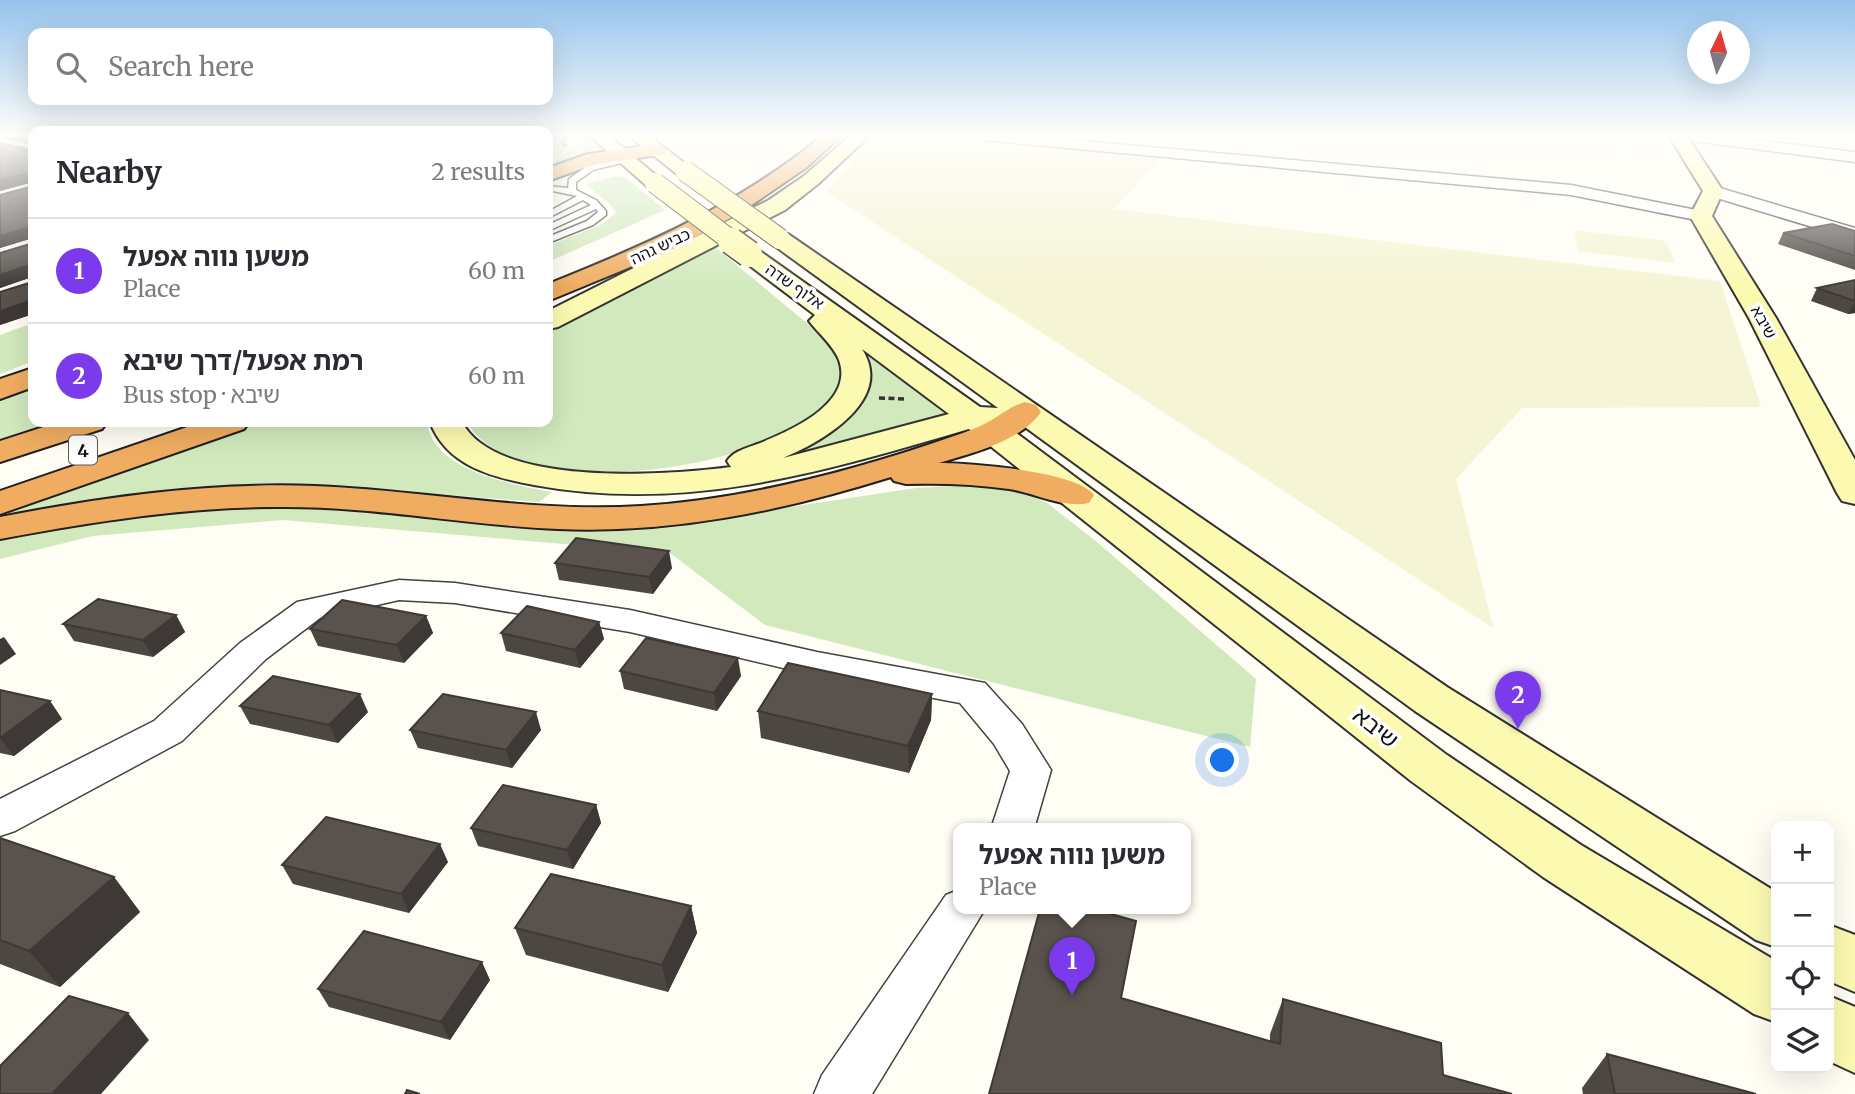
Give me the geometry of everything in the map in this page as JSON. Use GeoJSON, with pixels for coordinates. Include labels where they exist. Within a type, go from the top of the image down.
{"type":"FeatureCollection","features":[{"type":"Feature","properties":{"kind":"highway","name":"כביש גהה"},"geometry":{"type":"LineString","coordinates":[[553,270],[613,247],[717,197],[731,187]]}},
{"type":"Feature","properties":{"kind":"highway","name":"כביש גהה"},"geometry":{"type":"LineString","coordinates":[[553,291],[643,254],[749,201],[770,187]]}},
{"type":"Feature","properties":{"kind":"highway"},"geometry":{"type":"LineString","coordinates":[[553,309],[653,269]]}},
{"type":"Feature","properties":{"kind":"highway"},"geometry":{"type":"LineString","coordinates":[[0,390],[28,379]]}},
{"type":"Feature","properties":{"kind":"highway"},"geometry":{"type":"LineString","coordinates":[[831,485],[986,422]]}},
{"type":"Feature","properties":{"kind":"highway","name":"4"},"geometry":{"type":"LineString","coordinates":[[0,452],[77,427]]}},
{"type":"Feature","properties":{"kind":"highway","name":"4"},"geometry":{"type":"LineString","coordinates":[[0,478],[151,427]]}},
{"type":"Feature","properties":{"kind":"highway"},"geometry":{"type":"LineString","coordinates":[[0,503],[219,427]]}},
{"type":"Feature","properties":{"kind":"highway"},"geometry":{"type":"LineString","coordinates":[[0,528],[173,502],[278,496],[322,497],[559,518],[654,516],[752,503],[890,475],[962,473],[1032,481],[1076,495]]}},
{"type":"Feature","properties":{"kind":"main road","name":"אלוף שדה"},"geometry":{"type":"LineString","coordinates":[[661,187],[749,254],[986,422]]}},
{"type":"Feature","properties":{"kind":"main road","name":"אלוף שדה"},"geometry":{"type":"LineString","coordinates":[[707,187],[780,239],[986,422]]}},
{"type":"Feature","properties":{"kind":"main road"},"geometry":{"type":"LineString","coordinates":[[553,319],[777,205],[801,187]]}},
{"type":"Feature","properties":{"kind":"main road","name":"שיבא"},"geometry":{"type":"LineString","coordinates":[[1700,187],[1727,256],[1855,493]]}},
{"type":"Feature","properties":{"kind":"main road"},"geometry":{"type":"LineString","coordinates":[[596,484],[676,478],[748,460],[779,447],[833,415],[850,396],[856,377],[853,357],[792,285]]}},
{"type":"Feature","properties":{"kind":"main road"},"geometry":{"type":"LineString","coordinates":[[448,427],[452,436],[470,453],[488,463],[537,475],[596,484],[667,486],[755,475],[986,422],[1431,699],[1771,919]]}},
{"type":"Feature","properties":{"kind":"main road","name":"שיבא"},"geometry":{"type":"LineString","coordinates":[[986,422],[1076,495],[1440,776],[1562,861],[1771,991]]}},
{"type":"Feature","properties":{"kind":"main road"},"geometry":{"type":"LineString","coordinates":[[1834,954],[1855,965]]}},
{"type":"Feature","properties":{"kind":"main road"},"geometry":{"type":"LineString","coordinates":[[1834,1029],[1855,1042]]}},
{"type":"Feature","properties":{"kind":"street"},"geometry":{"type":"LineString","coordinates":[[1539,187],[1707,203],[1855,234]]}},
{"type":"Feature","properties":{"kind":"street"},"geometry":{"type":"LineString","coordinates":[[0,819],[168,731],[253,651],[309,610],[399,590],[455,593],[631,621],[817,664],[972,692],[1008,734],[1031,771],[1014,823]]}},
{"type":"Feature","properties":{"kind":"street"},"geometry":{"type":"LineString","coordinates":[[841,1094],[959,914]]}},
{"type":"Feature","properties":{"kind":"lane"},"geometry":{"type":"LineString","coordinates":[[553,238],[600,218],[603,211],[582,197],[573,187]]}},
{"type":"Feature","properties":{"kind":"lane"},"geometry":{"type":"LineString","coordinates":[[553,212],[582,197]]}},
{"type":"Feature","properties":{"kind":"lane"},"geometry":{"type":"LineString","coordinates":[[553,226],[596,206]]}},
{"type":"Feature","properties":{"kind":"path"},"geometry":{"type":"LineString","coordinates":[[850,396],[920,400],[986,422]]}},
{"type":"Feature","properties":{"kind":"green space"},"geometry":{"type":"Polygon","coordinates":[[[590,187],[637,187],[665,210],[553,260],[553,244],[600,225],[616,213],[590,187]]]}},
{"type":"Feature","properties":{"kind":"green space"},"geometry":{"type":"Polygon","coordinates":[[[831,187],[1134,187],[1114,209],[1720,281],[1761,407],[1522,408],[1456,479],[1493,628],[827,192],[831,187]]]}},
{"type":"Feature","properties":{"kind":"green space"},"geometry":{"type":"Polygon","coordinates":[[[1574,230],[1666,241],[1675,263],[1578,251],[1574,230]]]}},
{"type":"Feature","properties":{"kind":"green space"},"geometry":{"type":"Polygon","coordinates":[[[715,247],[826,339],[839,362],[831,397],[796,426],[744,450],[680,466],[613,472],[550,468],[499,452],[472,427],[553,427],[553,328],[715,247]]]}},
{"type":"Feature","properties":{"kind":"green space"},"geometry":{"type":"Polygon","coordinates":[[[28,325],[28,363],[0,374],[0,335],[28,325]]]}},
{"type":"Feature","properties":{"kind":"green space"},"geometry":{"type":"Polygon","coordinates":[[[873,353],[958,417],[743,473],[802,446],[844,421],[860,405],[870,388],[871,370],[863,356],[873,353]]]}},
{"type":"Feature","properties":{"kind":"green space"},"geometry":{"type":"Polygon","coordinates":[[[28,387],[28,427],[37,427],[0,439],[0,398],[28,387]]]}},
{"type":"Feature","properties":{"kind":"green space"},"geometry":{"type":"Polygon","coordinates":[[[238,427],[428,427],[432,439],[443,453],[459,464],[497,480],[552,492],[539,502],[363,488],[286,487],[0,521],[0,509],[238,427]]]}},
{"type":"Feature","properties":{"kind":"green space"},"geometry":{"type":"Polygon","coordinates":[[[988,484],[1019,489],[1047,503],[1097,542],[1256,679],[1250,747],[765,625],[670,553],[283,520],[93,536],[0,559],[0,540],[137,514],[201,509],[279,507],[737,515],[916,488],[988,484]]]}},
{"type":"Feature","properties":{"kind":"building"},"geometry":{"type":"Polygon","coordinates":[[[28,188],[28,229],[0,236],[0,195],[28,188]]]}},
{"type":"Feature","properties":{"kind":"building"},"geometry":{"type":"Polygon","coordinates":[[[1832,224],[1855,231],[1855,256],[1783,233],[1832,224]]]}},
{"type":"Feature","properties":{"kind":"building"},"geometry":{"type":"Polygon","coordinates":[[[28,245],[28,268],[0,275],[0,253],[28,245]]]}},
{"type":"Feature","properties":{"kind":"building"},"geometry":{"type":"Polygon","coordinates":[[[1855,280],[1855,301],[1817,288],[1855,280]]]}},
{"type":"Feature","properties":{"kind":"building"},"geometry":{"type":"Polygon","coordinates":[[[28,283],[28,302],[0,311],[0,292],[28,283]]]}},
{"type":"Feature","properties":{"kind":"building"},"geometry":{"type":"Polygon","coordinates":[[[576,538],[669,551],[649,577],[555,563],[576,538]]]}},
{"type":"Feature","properties":{"kind":"building"},"geometry":{"type":"Polygon","coordinates":[[[98,599],[176,615],[143,640],[63,624],[98,599]]]}},
{"type":"Feature","properties":{"kind":"building"},"geometry":{"type":"Polygon","coordinates":[[[342,600],[426,616],[397,645],[310,629],[342,600]]]}},
{"type":"Feature","properties":{"kind":"building"},"geometry":{"type":"Polygon","coordinates":[[[527,606],[599,622],[575,650],[501,633],[527,606]]]}},
{"type":"Feature","properties":{"kind":"building"},"geometry":{"type":"Polygon","coordinates":[[[646,638],[738,658],[714,693],[620,671],[646,638]]]}},
{"type":"Feature","properties":{"kind":"building"},"geometry":{"type":"Polygon","coordinates":[[[788,663],[932,694],[908,746],[758,711],[788,663]]]}},
{"type":"Feature","properties":{"kind":"building"},"geometry":{"type":"Polygon","coordinates":[[[273,676],[360,694],[329,725],[240,706],[273,676]]]}},
{"type":"Feature","properties":{"kind":"building"},"geometry":{"type":"Polygon","coordinates":[[[0,690],[50,701],[0,738],[0,690]]]}},
{"type":"Feature","properties":{"kind":"building"},"geometry":{"type":"Polygon","coordinates":[[[443,694],[536,712],[506,750],[410,730],[443,694]]]}},
{"type":"Feature","properties":{"kind":"building"},"geometry":{"type":"Polygon","coordinates":[[[503,785],[596,805],[567,850],[471,828],[503,785]]]}},
{"type":"Feature","properties":{"kind":"building"},"geometry":{"type":"Polygon","coordinates":[[[326,817],[440,844],[401,894],[282,865],[326,817]]]}},
{"type":"Feature","properties":{"kind":"building"},"geometry":{"type":"Polygon","coordinates":[[[0,838],[114,877],[29,951],[0,940],[0,838]]]}},
{"type":"Feature","properties":{"kind":"building"},"geometry":{"type":"Polygon","coordinates":[[[551,874],[691,906],[662,965],[515,928],[551,874]]]}},
{"type":"Feature","properties":{"kind":"building"},"geometry":{"type":"Polygon","coordinates":[[[1039,914],[1111,914],[1136,921],[1121,998],[1280,1044],[1283,999],[1441,1043],[1443,1075],[1512,1094],[989,1094],[1039,914]]]}},
{"type":"Feature","properties":{"kind":"building"},"geometry":{"type":"Polygon","coordinates":[[[364,931],[482,962],[441,1022],[318,989],[364,931]]]}},
{"type":"Feature","properties":{"kind":"building"},"geometry":{"type":"Polygon","coordinates":[[[69,996],[128,1013],[52,1094],[0,1094],[0,1066],[69,996]]]}},
{"type":"Feature","properties":{"kind":"building"},"geometry":{"type":"Polygon","coordinates":[[[1607,1054],[1756,1094],[1615,1094],[1607,1054]]]}},
{"type":"Feature","properties":{"kind":"place","name":"רמת אפעל/דרך שיבא"},"geometry":{"type":"Point","coordinates":[1518,729]}},
{"type":"Feature","properties":{"kind":"place","name":"משען נווה אפעל"},"geometry":{"type":"Point","coordinates":[1072,995]}}]}
